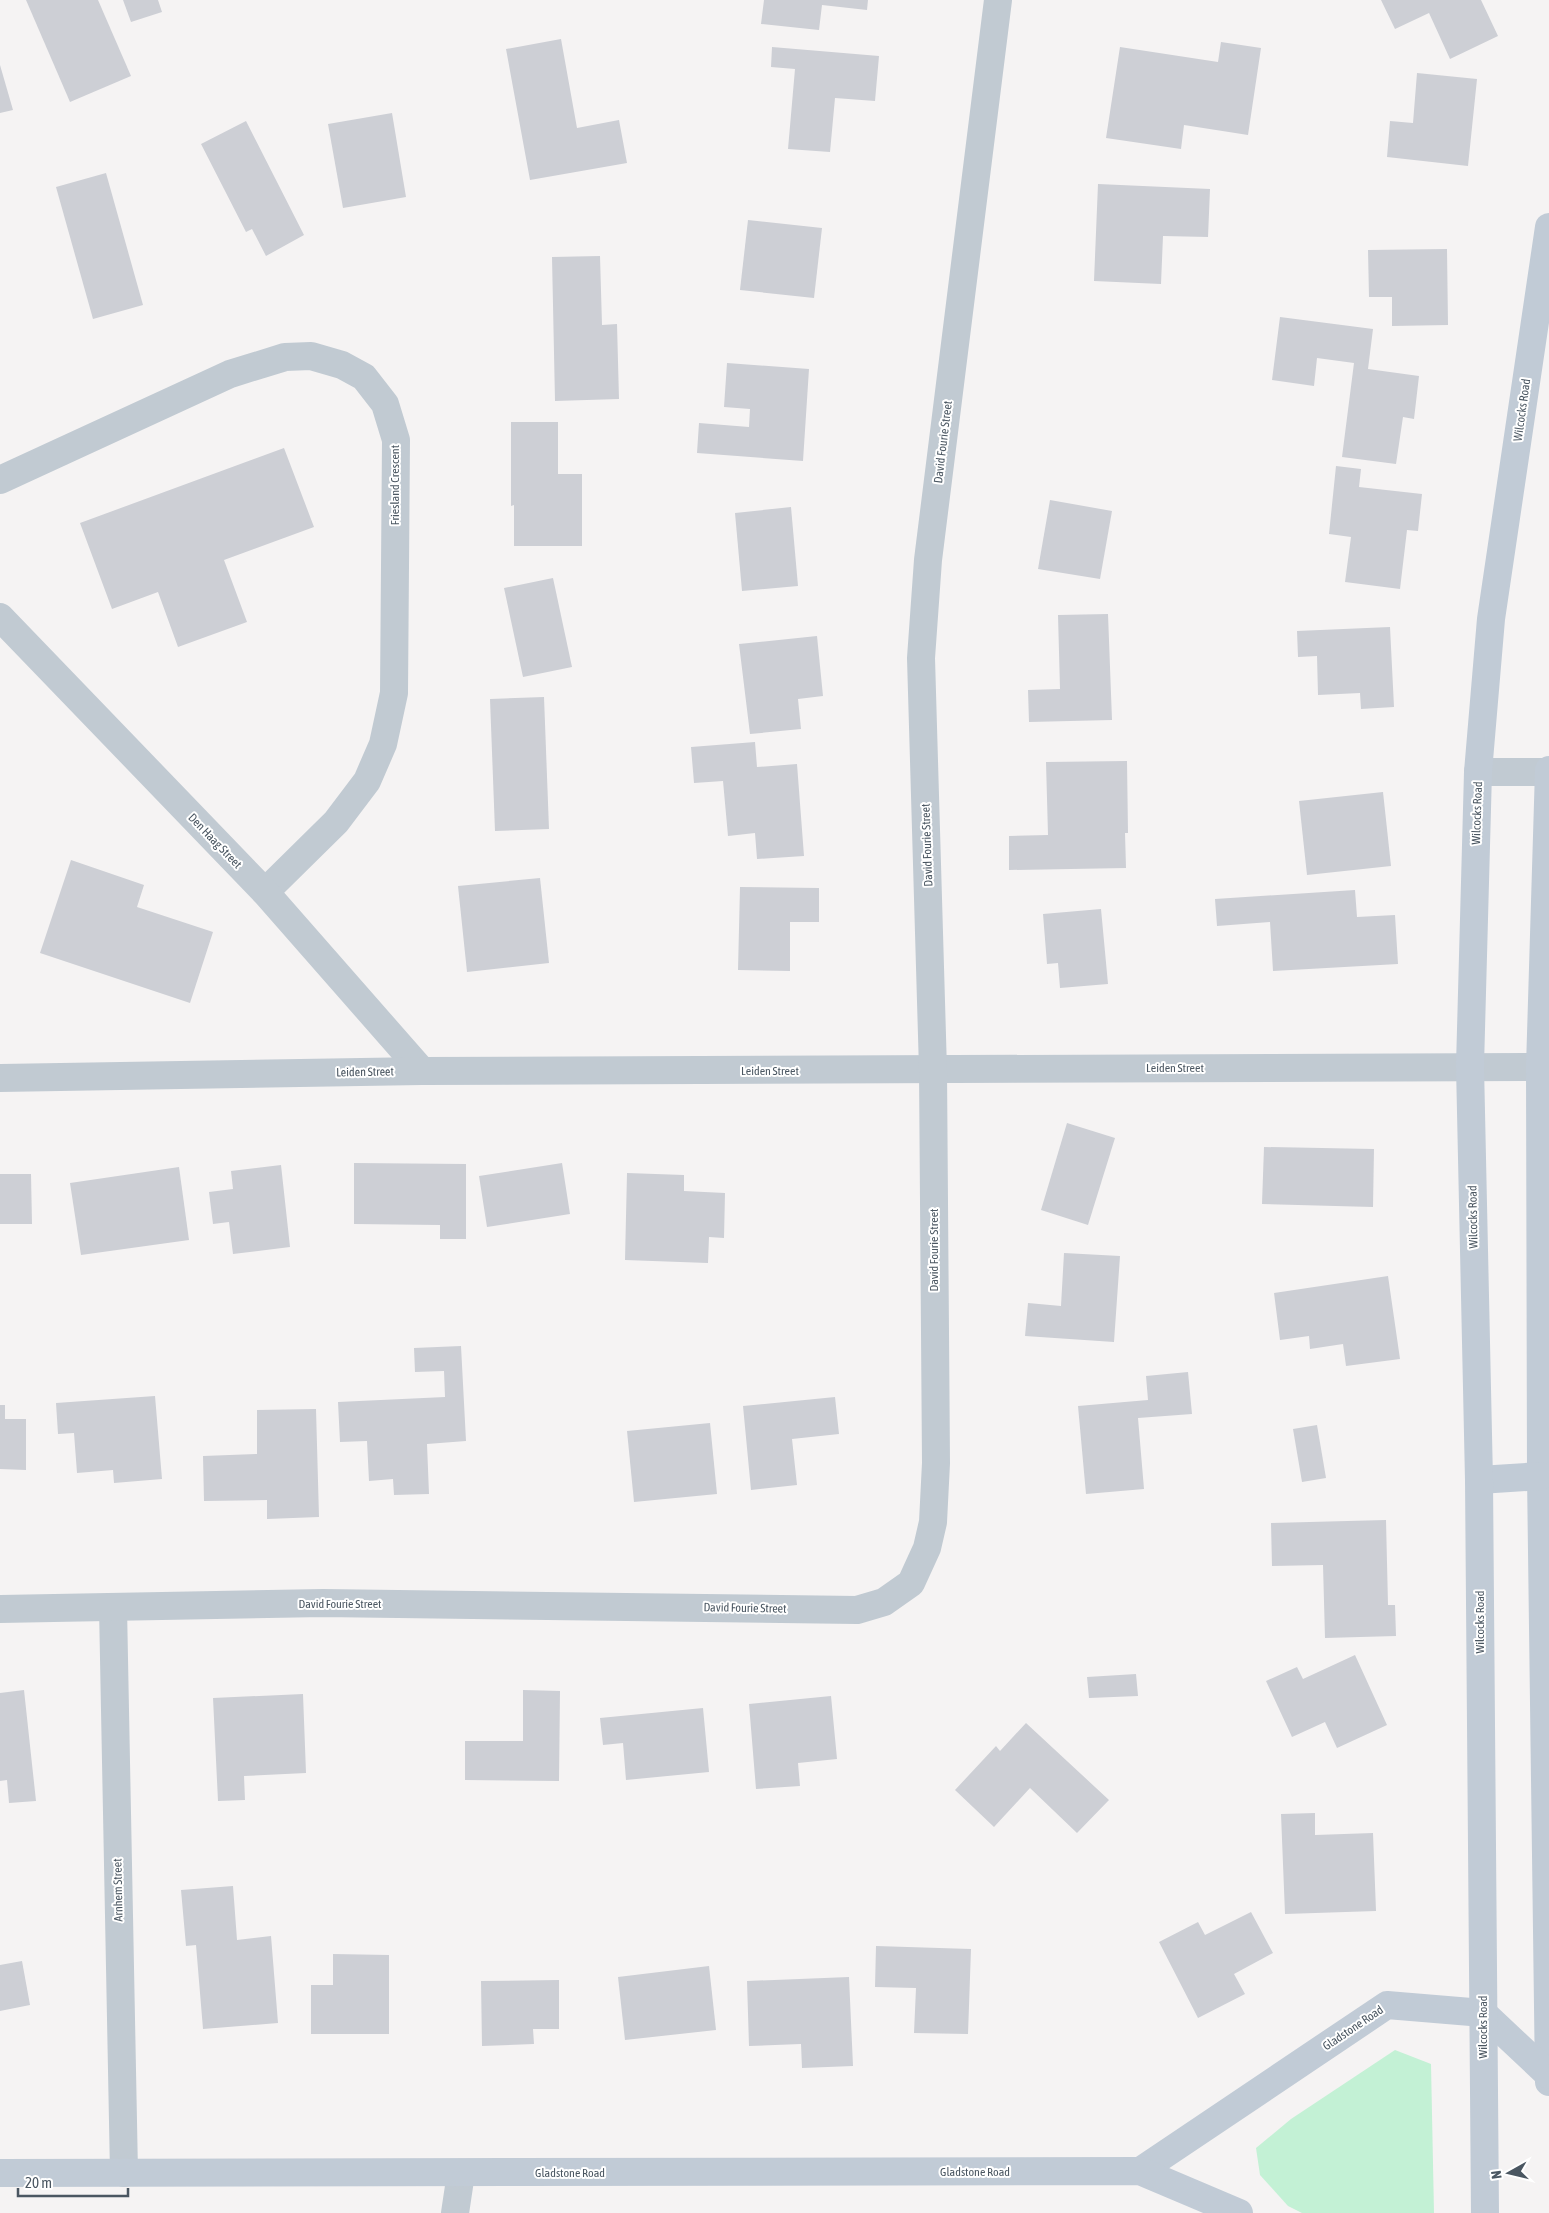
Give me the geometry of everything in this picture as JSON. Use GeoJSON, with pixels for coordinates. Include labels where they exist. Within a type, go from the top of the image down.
{"type":"FeatureCollection","features":[{"type":"Feature","properties":{"kind":"street","name":"David Fourie Street"},"geometry":{"type":"LineString","coordinates":[[0,1609],[322,1603],[857,1610],[884,1602],[911,1583],[927,1548],[933,1522],[936,1463],[933,1070],[922,658],[928,560],[998,0]]}},
{"type":"Feature","properties":{"kind":"street","name":"Wilcocks Road"},"geometry":{"type":"LineString","coordinates":[[1485,2213],[1479,1480],[1470,1066],[1478,772],[1491,619],[1549,227]]}},
{"type":"Feature","properties":{"kind":"street","name":"Friesland Crescent"},"geometry":{"type":"LineString","coordinates":[[0,480],[230,374],[285,357],[312,356],[342,365],[364,377],[385,404],[396,440],[394,693],[383,744],[367,781],[336,822],[264,892]]}},
{"type":"Feature","properties":{"kind":"street","name":"Den Haag Street"},"geometry":{"type":"LineString","coordinates":[[0,617],[264,892],[422,1071]]}},
{"type":"Feature","properties":{"kind":"street"},"geometry":{"type":"LineString","coordinates":[[1478,772],[1549,771],[1540,1067],[1540,1476],[1549,2082]]}},
{"type":"Feature","properties":{"kind":"street","name":"Leiden Street"},"geometry":{"type":"LineString","coordinates":[[0,1078],[422,1071],[1540,1067]]}},
{"type":"Feature","properties":{"kind":"street"},"geometry":{"type":"LineString","coordinates":[[1479,1480],[1540,1476]]}},
{"type":"Feature","properties":{"kind":"street","name":"Arnhem Street"},"geometry":{"type":"LineString","coordinates":[[113,1607],[124,2173]]}},
{"type":"Feature","properties":{"kind":"street","name":"Gladstone Road"},"geometry":{"type":"LineString","coordinates":[[1140,2171],[1387,2005],[1483,2013]]}},
{"type":"Feature","properties":{"kind":"street"},"geometry":{"type":"LineString","coordinates":[[1483,2013],[1549,2074]]}},
{"type":"Feature","properties":{"kind":"street","name":"Gladstone Road"},"geometry":{"type":"LineString","coordinates":[[0,2173],[1140,2171],[1239,2213]]}},
{"type":"Feature","properties":{"kind":"street"},"geometry":{"type":"LineString","coordinates":[[455,2213],[461,2173]]}},
{"type":"Feature","properties":{"kind":"green space"},"geometry":{"type":"Polygon","coordinates":[[[1395,2050],[1431,2064],[1434,2213],[1302,2213],[1288,2206],[1260,2175],[1256,2148],[1291,2119],[1395,2050]]]}},
{"type":"Feature","properties":{"kind":"building"},"geometry":{"type":"Polygon","coordinates":[[[26,0],[98,0],[131,76],[70,102],[26,0]]]}},
{"type":"Feature","properties":{"kind":"building"},"geometry":{"type":"Polygon","coordinates":[[[123,0],[158,0],[162,12],[131,22],[123,0]]]}},
{"type":"Feature","properties":{"kind":"building"},"geometry":{"type":"Polygon","coordinates":[[[764,0],[868,0],[867,10],[822,5],[819,30],[761,24],[764,0]]]}},
{"type":"Feature","properties":{"kind":"building"},"geometry":{"type":"Polygon","coordinates":[[[1381,0],[1481,0],[1498,36],[1450,59],[1429,13],[1395,29],[1381,0]]]}},
{"type":"Feature","properties":{"kind":"building"},"geometry":{"type":"Polygon","coordinates":[[[561,39],[577,128],[619,120],[627,163],[530,180],[506,49],[561,39]]]}},
{"type":"Feature","properties":{"kind":"building"},"geometry":{"type":"Polygon","coordinates":[[[1221,42],[1261,48],[1248,135],[1184,125],[1181,149],[1106,138],[1120,47],[1218,62],[1221,42]]]}},
{"type":"Feature","properties":{"kind":"building"},"geometry":{"type":"Polygon","coordinates":[[[772,47],[879,56],[875,101],[835,98],[830,152],[788,149],[795,69],[771,67],[772,47]]]}},
{"type":"Feature","properties":{"kind":"building"},"geometry":{"type":"Polygon","coordinates":[[[0,65],[13,110],[0,113],[0,65]]]}},
{"type":"Feature","properties":{"kind":"building"},"geometry":{"type":"Polygon","coordinates":[[[1417,73],[1477,79],[1468,166],[1387,157],[1390,121],[1413,123],[1417,73]]]}},
{"type":"Feature","properties":{"kind":"building"},"geometry":{"type":"Polygon","coordinates":[[[392,113],[406,197],[343,208],[328,124],[392,113]]]}},
{"type":"Feature","properties":{"kind":"building"},"geometry":{"type":"Polygon","coordinates":[[[246,121],[304,235],[266,256],[252,229],[246,232],[201,144],[246,121]]]}},
{"type":"Feature","properties":{"kind":"building"},"geometry":{"type":"Polygon","coordinates":[[[106,173],[143,305],[93,319],[56,187],[106,173]]]}},
{"type":"Feature","properties":{"kind":"building"},"geometry":{"type":"Polygon","coordinates":[[[1098,184],[1210,189],[1208,237],[1163,236],[1161,284],[1094,281],[1098,184]]]}},
{"type":"Feature","properties":{"kind":"building"},"geometry":{"type":"Polygon","coordinates":[[[748,220],[822,228],[814,298],[740,290],[748,220]]]}},
{"type":"Feature","properties":{"kind":"building"},"geometry":{"type":"Polygon","coordinates":[[[1447,249],[1448,325],[1392,326],[1392,297],[1369,297],[1368,250],[1447,249]]]}},
{"type":"Feature","properties":{"kind":"building"},"geometry":{"type":"Polygon","coordinates":[[[600,256],[602,325],[617,324],[619,399],[555,401],[552,257],[600,256]]]}},
{"type":"Feature","properties":{"kind":"building"},"geometry":{"type":"Polygon","coordinates":[[[1280,317],[1373,329],[1368,369],[1419,376],[1414,419],[1403,417],[1396,464],[1342,457],[1354,363],[1317,358],[1314,386],[1272,380],[1280,317]]]}},
{"type":"Feature","properties":{"kind":"building"},"geometry":{"type":"Polygon","coordinates":[[[727,363],[809,369],[803,461],[697,453],[699,423],[749,427],[750,409],[724,407],[727,363]]]}},
{"type":"Feature","properties":{"kind":"building"},"geometry":{"type":"Polygon","coordinates":[[[511,422],[558,422],[558,474],[582,474],[582,546],[514,546],[514,505],[511,506],[511,422]]]}},
{"type":"Feature","properties":{"kind":"building"},"geometry":{"type":"Polygon","coordinates":[[[284,448],[314,527],[224,560],[247,622],[178,647],[158,592],[112,609],[80,523],[284,448]]]}},
{"type":"Feature","properties":{"kind":"building"},"geometry":{"type":"Polygon","coordinates":[[[1336,466],[1361,469],[1359,487],[1422,494],[1418,531],[1407,530],[1400,589],[1345,582],[1351,537],[1329,534],[1336,466]]]}},
{"type":"Feature","properties":{"kind":"building"},"geometry":{"type":"Polygon","coordinates":[[[1050,500],[1112,511],[1100,579],[1038,569],[1050,500]]]}},
{"type":"Feature","properties":{"kind":"building"},"geometry":{"type":"Polygon","coordinates":[[[791,507],[798,586],[742,591],[735,513],[791,507]]]}},
{"type":"Feature","properties":{"kind":"building"},"geometry":{"type":"Polygon","coordinates":[[[553,578],[572,667],[523,677],[504,588],[553,578]]]}},
{"type":"Feature","properties":{"kind":"building"},"geometry":{"type":"Polygon","coordinates":[[[1108,614],[1112,720],[1029,722],[1028,690],[1060,689],[1058,615],[1108,614]]]}},
{"type":"Feature","properties":{"kind":"building"},"geometry":{"type":"Polygon","coordinates":[[[1390,627],[1394,707],[1361,709],[1360,693],[1318,695],[1317,656],[1298,657],[1297,631],[1390,627]]]}},
{"type":"Feature","properties":{"kind":"building"},"geometry":{"type":"Polygon","coordinates":[[[817,636],[823,696],[798,699],[801,729],[750,734],[739,644],[817,636]]]}},
{"type":"Feature","properties":{"kind":"building"},"geometry":{"type":"Polygon","coordinates":[[[544,697],[549,829],[495,831],[490,699],[544,697]]]}},
{"type":"Feature","properties":{"kind":"building"},"geometry":{"type":"Polygon","coordinates":[[[755,742],[757,767],[797,764],[804,856],[757,859],[755,833],[728,836],[723,781],[694,783],[691,747],[755,742]]]}},
{"type":"Feature","properties":{"kind":"building"},"geometry":{"type":"Polygon","coordinates":[[[1127,761],[1128,833],[1125,833],[1126,868],[1009,870],[1009,836],[1048,835],[1046,762],[1127,761]]]}},
{"type":"Feature","properties":{"kind":"building"},"geometry":{"type":"Polygon","coordinates":[[[1383,792],[1391,866],[1307,875],[1299,801],[1383,792]]]}},
{"type":"Feature","properties":{"kind":"building"},"geometry":{"type":"Polygon","coordinates":[[[71,860],[144,885],[137,907],[213,932],[190,1003],[40,953],[71,860]]]}},
{"type":"Feature","properties":{"kind":"building"},"geometry":{"type":"Polygon","coordinates":[[[540,878],[549,963],[467,972],[458,886],[540,878]]]}},
{"type":"Feature","properties":{"kind":"building"},"geometry":{"type":"Polygon","coordinates":[[[740,887],[819,888],[819,922],[790,922],[790,971],[738,970],[740,887]]]}},
{"type":"Feature","properties":{"kind":"building"},"geometry":{"type":"Polygon","coordinates":[[[1355,890],[1357,917],[1395,915],[1398,964],[1273,971],[1270,922],[1217,926],[1215,899],[1355,890]]]}},
{"type":"Feature","properties":{"kind":"building"},"geometry":{"type":"Polygon","coordinates":[[[1101,909],[1108,984],[1060,988],[1058,963],[1047,964],[1043,914],[1101,909]]]}},
{"type":"Feature","properties":{"kind":"building"},"geometry":{"type":"Polygon","coordinates":[[[1067,1123],[1115,1138],[1088,1225],[1041,1210],[1067,1123]]]}},
{"type":"Feature","properties":{"kind":"building"},"geometry":{"type":"Polygon","coordinates":[[[1264,1147],[1374,1149],[1373,1207],[1262,1204],[1264,1147]]]}},
{"type":"Feature","properties":{"kind":"building"},"geometry":{"type":"Polygon","coordinates":[[[354,1163],[466,1164],[466,1239],[440,1239],[440,1225],[354,1224],[354,1163]]]}},
{"type":"Feature","properties":{"kind":"building"},"geometry":{"type":"Polygon","coordinates":[[[562,1163],[570,1214],[487,1227],[479,1176],[562,1163]]]}},
{"type":"Feature","properties":{"kind":"building"},"geometry":{"type":"Polygon","coordinates":[[[281,1165],[290,1247],[233,1254],[229,1222],[213,1224],[209,1192],[233,1189],[231,1171],[281,1165]]]}},
{"type":"Feature","properties":{"kind":"building"},"geometry":{"type":"Polygon","coordinates":[[[179,1167],[189,1240],[81,1255],[70,1183],[179,1167]]]}},
{"type":"Feature","properties":{"kind":"building"},"geometry":{"type":"Polygon","coordinates":[[[627,1173],[684,1175],[684,1191],[725,1193],[724,1238],[709,1237],[708,1263],[625,1260],[627,1173]]]}},
{"type":"Feature","properties":{"kind":"building"},"geometry":{"type":"Polygon","coordinates":[[[0,1174],[31,1174],[32,1224],[0,1224],[0,1174]]]}},
{"type":"Feature","properties":{"kind":"building"},"geometry":{"type":"Polygon","coordinates":[[[1064,1253],[1120,1256],[1114,1342],[1025,1336],[1028,1303],[1061,1306],[1064,1253]]]}},
{"type":"Feature","properties":{"kind":"building"},"geometry":{"type":"Polygon","coordinates":[[[1388,1276],[1400,1359],[1346,1366],[1343,1344],[1310,1349],[1309,1336],[1280,1340],[1274,1293],[1388,1276]]]}},
{"type":"Feature","properties":{"kind":"building"},"geometry":{"type":"Polygon","coordinates":[[[461,1346],[466,1441],[427,1444],[429,1494],[394,1495],[393,1479],[369,1481],[367,1441],[340,1442],[338,1402],[445,1397],[444,1371],[415,1372],[414,1348],[461,1346]]]}},
{"type":"Feature","properties":{"kind":"building"},"geometry":{"type":"Polygon","coordinates":[[[1188,1372],[1192,1414],[1138,1418],[1144,1489],[1086,1494],[1078,1406],[1148,1400],[1146,1376],[1188,1372]]]}},
{"type":"Feature","properties":{"kind":"building"},"geometry":{"type":"Polygon","coordinates":[[[155,1396],[162,1479],[114,1483],[113,1470],[77,1473],[74,1433],[58,1434],[56,1403],[155,1396]]]}},
{"type":"Feature","properties":{"kind":"building"},"geometry":{"type":"Polygon","coordinates":[[[835,1397],[839,1434],[792,1439],[797,1485],[751,1490],[743,1406],[835,1397]]]}},
{"type":"Feature","properties":{"kind":"building"},"geometry":{"type":"Polygon","coordinates":[[[0,1405],[5,1405],[5,1419],[26,1419],[26,1470],[0,1469],[0,1405]]]}},
{"type":"Feature","properties":{"kind":"building"},"geometry":{"type":"Polygon","coordinates":[[[316,1409],[319,1517],[267,1519],[267,1500],[204,1501],[203,1456],[257,1454],[257,1410],[316,1409]]]}},
{"type":"Feature","properties":{"kind":"building"},"geometry":{"type":"Polygon","coordinates":[[[710,1423],[717,1494],[634,1502],[627,1431],[710,1423]]]}},
{"type":"Feature","properties":{"kind":"building"},"geometry":{"type":"Polygon","coordinates":[[[1317,1425],[1326,1478],[1302,1482],[1293,1429],[1317,1425]]]}},
{"type":"Feature","properties":{"kind":"building"},"geometry":{"type":"Polygon","coordinates":[[[1386,1520],[1388,1605],[1395,1605],[1396,1636],[1325,1638],[1323,1565],[1272,1566],[1271,1523],[1386,1520]]]}},
{"type":"Feature","properties":{"kind":"building"},"geometry":{"type":"Polygon","coordinates":[[[1355,1655],[1387,1725],[1337,1748],[1325,1722],[1292,1737],[1266,1681],[1297,1667],[1303,1679],[1355,1655]]]}},
{"type":"Feature","properties":{"kind":"building"},"geometry":{"type":"Polygon","coordinates":[[[1136,1674],[1138,1696],[1089,1698],[1087,1677],[1136,1674]]]}},
{"type":"Feature","properties":{"kind":"building"},"geometry":{"type":"Polygon","coordinates":[[[24,1690],[36,1801],[9,1803],[7,1780],[0,1781],[0,1693],[24,1690]]]}},
{"type":"Feature","properties":{"kind":"building"},"geometry":{"type":"Polygon","coordinates":[[[523,1690],[560,1691],[559,1781],[465,1780],[465,1741],[523,1741],[523,1690]]]}},
{"type":"Feature","properties":{"kind":"building"},"geometry":{"type":"Polygon","coordinates":[[[303,1694],[306,1773],[244,1776],[245,1800],[218,1801],[213,1698],[303,1694]]]}},
{"type":"Feature","properties":{"kind":"building"},"geometry":{"type":"Polygon","coordinates":[[[831,1696],[837,1759],[798,1763],[800,1786],[756,1789],[749,1704],[831,1696]]]}},
{"type":"Feature","properties":{"kind":"building"},"geometry":{"type":"Polygon","coordinates":[[[703,1708],[709,1772],[626,1780],[623,1743],[603,1745],[600,1718],[703,1708]]]}},
{"type":"Feature","properties":{"kind":"building"},"geometry":{"type":"Polygon","coordinates":[[[1026,1723],[1109,1800],[1077,1833],[1030,1788],[994,1827],[955,1790],[996,1746],[1000,1751],[1026,1723]]]}},
{"type":"Feature","properties":{"kind":"building"},"geometry":{"type":"Polygon","coordinates":[[[1315,1813],[1315,1835],[1373,1833],[1376,1911],[1285,1914],[1281,1814],[1315,1813]]]}},
{"type":"Feature","properties":{"kind":"building"},"geometry":{"type":"Polygon","coordinates":[[[233,1886],[237,1940],[271,1936],[278,2023],[203,2029],[196,1945],[186,1946],[181,1890],[233,1886]]]}},
{"type":"Feature","properties":{"kind":"building"},"geometry":{"type":"Polygon","coordinates":[[[1251,1912],[1273,1953],[1234,1974],[1245,1994],[1198,2018],[1159,1942],[1198,1922],[1205,1935],[1251,1912]]]}},
{"type":"Feature","properties":{"kind":"building"},"geometry":{"type":"Polygon","coordinates":[[[876,1946],[971,1949],[968,2034],[914,2033],[916,1988],[875,1987],[876,1946]]]}},
{"type":"Feature","properties":{"kind":"building"},"geometry":{"type":"Polygon","coordinates":[[[333,1954],[389,1955],[389,2034],[311,2034],[311,1985],[333,1985],[333,1954]]]}},
{"type":"Feature","properties":{"kind":"building"},"geometry":{"type":"Polygon","coordinates":[[[22,1961],[30,2005],[0,2011],[0,1965],[22,1961]]]}},
{"type":"Feature","properties":{"kind":"building"},"geometry":{"type":"Polygon","coordinates":[[[709,1966],[716,2030],[625,2040],[618,1977],[709,1966]]]}},
{"type":"Feature","properties":{"kind":"building"},"geometry":{"type":"Polygon","coordinates":[[[849,1977],[853,2066],[802,2068],[801,2044],[749,2046],[747,1981],[849,1977]]]}},
{"type":"Feature","properties":{"kind":"building"},"geometry":{"type":"Polygon","coordinates":[[[559,1980],[559,2029],[533,2029],[534,2044],[482,2046],[481,1981],[559,1980]]]}}]}
